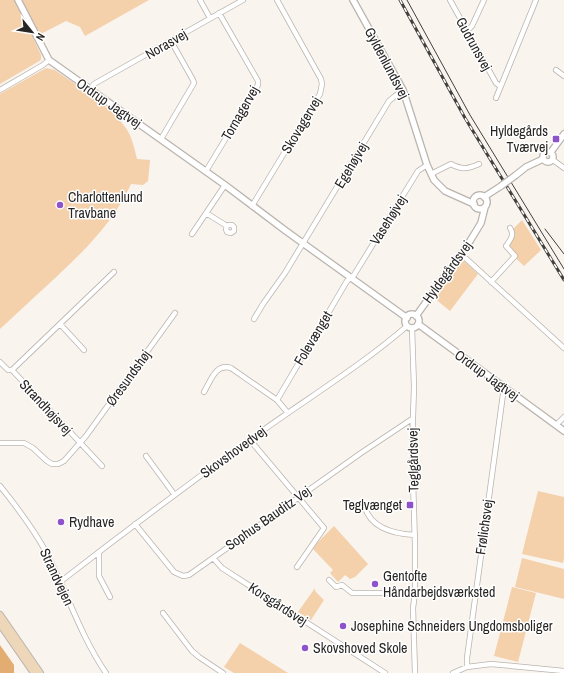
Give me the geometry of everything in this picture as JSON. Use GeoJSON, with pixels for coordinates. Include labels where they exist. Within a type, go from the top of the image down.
{"type":"FeatureCollection","features":[{"type":"Feature","properties":{"kind":"main road"},"geometry":{"type":"LineString","coordinates":[[0,615],[40,673]]}},
{"type":"Feature","properties":{"kind":"main road"},"geometry":{"type":"LineString","coordinates":[[0,624],[34,673]]}},
{"type":"Feature","properties":{"kind":"street","name":"Ordrup Jagtvej"},"geometry":{"type":"LineString","coordinates":[[18,0],[49,60],[206,171],[406,318]]}},
{"type":"Feature","properties":{"kind":"street"},"geometry":{"type":"LineString","coordinates":[[200,0],[210,18]]}},
{"type":"Feature","properties":{"kind":"street","name":"Norasvej"},"geometry":{"type":"LineString","coordinates":[[90,89],[94,84],[243,0]]}},
{"type":"Feature","properties":{"kind":"street","name":"Skovagervej"},"geometry":{"type":"LineString","coordinates":[[252,206],[322,89],[321,79],[277,0]]}},
{"type":"Feature","properties":{"kind":"street","name":"Gyldenlundsvej"},"geometry":{"type":"LineString","coordinates":[[353,0],[403,90],[431,174],[439,186],[445,190],[461,198],[474,201]]}},
{"type":"Feature","properties":{"kind":"street","name":"Gudrunsvej"},"geometry":{"type":"LineString","coordinates":[[450,0],[496,83],[500,86]]}},
{"type":"Feature","properties":{"kind":"street"},"geometry":{"type":"LineString","coordinates":[[467,31],[472,26],[484,0]]}},
{"type":"Feature","properties":{"kind":"street"},"geometry":{"type":"LineString","coordinates":[[496,98],[536,0]]}},
{"type":"Feature","properties":{"kind":"street","name":"Tornagervej"},"geometry":{"type":"LineString","coordinates":[[206,171],[258,85],[258,81],[219,13]]}},
{"type":"Feature","properties":{"kind":"street"},"geometry":{"type":"LineString","coordinates":[[161,139],[194,83],[194,80],[171,40]]}},
{"type":"Feature","properties":{"kind":"street"},"geometry":{"type":"LineString","coordinates":[[0,90],[49,60]]}},
{"type":"Feature","properties":{"kind":"street"},"geometry":{"type":"LineString","coordinates":[[556,70],[564,76]]}},
{"type":"Feature","properties":{"kind":"street","name":"Egehøjvej"},"geometry":{"type":"LineString","coordinates":[[303,243],[390,101],[403,90]]}},
{"type":"Feature","properties":{"kind":"street"},"geometry":{"type":"LineString","coordinates":[[543,159],[543,155],[550,152],[564,134]]}},
{"type":"Feature","properties":{"kind":"street"},"geometry":{"type":"LineString","coordinates":[[550,152],[553,156],[553,160],[564,168]]}},
{"type":"Feature","properties":{"kind":"street"},"geometry":{"type":"LineString","coordinates":[[484,203],[479,196],[474,201],[476,207],[484,203],[496,190],[534,162],[543,159],[548,162],[553,160]]}},
{"type":"Feature","properties":{"kind":"street"},"geometry":{"type":"LineString","coordinates":[[431,174],[451,164],[460,169],[470,168],[479,164]]}},
{"type":"Feature","properties":{"kind":"street","name":"Vasehøjvej"},"geometry":{"type":"LineString","coordinates":[[350,278],[418,171],[427,165]]}},
{"type":"Feature","properties":{"kind":"street"},"geometry":{"type":"LineString","coordinates":[[192,234],[225,185]]}},
{"type":"Feature","properties":{"kind":"street","name":"Hyldegårdsvej"},"geometry":{"type":"LineString","coordinates":[[416,316],[461,254],[478,227],[484,203]]}},
{"type":"Feature","properties":{"kind":"street"},"geometry":{"type":"LineString","coordinates":[[206,213],[227,226]]}},
{"type":"Feature","properties":{"kind":"street"},"geometry":{"type":"LineString","coordinates":[[491,282],[515,256],[506,246],[513,237],[513,232],[510,228]]}},
{"type":"Feature","properties":{"kind":"street"},"geometry":{"type":"LineString","coordinates":[[254,319],[263,304],[282,279],[303,243]]}},
{"type":"Feature","properties":{"kind":"street"},"geometry":{"type":"LineString","coordinates":[[461,254],[564,348]]}},
{"type":"Feature","properties":{"kind":"street","name":"Strandhøjsvej"},"geometry":{"type":"LineString","coordinates":[[12,370],[114,272]]}},
{"type":"Feature","properties":{"kind":"street","name":"Folevænget"},"geometry":{"type":"LineString","coordinates":[[277,400],[350,278]]}},
{"type":"Feature","properties":{"kind":"street","name":"Øresundshøj"},"geometry":{"type":"LineString","coordinates":[[0,443],[19,442],[27,444],[52,464],[58,464],[64,461],[80,443],[175,313]]}},
{"type":"Feature","properties":{"kind":"street"},"geometry":{"type":"LineString","coordinates":[[411,315],[416,316],[418,324],[415,327],[410,327],[406,321],[406,318],[411,315]]}},
{"type":"Feature","properties":{"kind":"street"},"geometry":{"type":"LineString","coordinates":[[60,324],[84,350]]}},
{"type":"Feature","properties":{"kind":"street","name":"Ordrup Jagtvej"},"geometry":{"type":"LineString","coordinates":[[418,324],[564,431]]}},
{"type":"Feature","properties":{"kind":"street","name":"Skovshovedvej"},"geometry":{"type":"LineString","coordinates":[[60,582],[174,494],[410,327]]}},
{"type":"Feature","properties":{"kind":"street","name":"Teglgårdsvej"},"geometry":{"type":"LineString","coordinates":[[410,327],[414,387],[412,419],[415,535],[415,593],[413,608],[415,673]]}},
{"type":"Feature","properties":{"kind":"street","name":"Strandhøjsvej"},"geometry":{"type":"LineString","coordinates":[[0,362],[8,370],[12,370],[80,443]]}},
{"type":"Feature","properties":{"kind":"street"},"geometry":{"type":"LineString","coordinates":[[204,392],[216,372],[221,367],[226,366],[232,368],[277,400],[288,413]]}},
{"type":"Feature","properties":{"kind":"street","name":"Frølichsvej"},"geometry":{"type":"LineString","coordinates":[[468,667],[468,651],[504,387]]}},
{"type":"Feature","properties":{"kind":"street"},"geometry":{"type":"LineString","coordinates":[[556,425],[564,417]]}},
{"type":"Feature","properties":{"kind":"street","name":"Sophus Bauditz Vej"},"geometry":{"type":"LineString","coordinates":[[136,524],[174,572],[179,575],[188,575],[379,440],[412,419]]}},
{"type":"Feature","properties":{"kind":"street"},"geometry":{"type":"LineString","coordinates":[[250,440],[324,528],[297,567]]}},
{"type":"Feature","properties":{"kind":"street"},"geometry":{"type":"LineString","coordinates":[[80,443],[102,466]]}},
{"type":"Feature","properties":{"kind":"street"},"geometry":{"type":"LineString","coordinates":[[146,456],[174,494]]}},
{"type":"Feature","properties":{"kind":"street","name":"Strandvejen"},"geometry":{"type":"LineString","coordinates":[[0,486],[37,536],[60,582],[79,626],[106,673]]}},
{"type":"Feature","properties":{"kind":"street"},"geometry":{"type":"LineString","coordinates":[[364,508],[367,514],[377,525],[383,528],[415,535]]}},
{"type":"Feature","properties":{"kind":"street"},"geometry":{"type":"LineString","coordinates":[[99,553],[100,576],[110,597]]}},
{"type":"Feature","properties":{"kind":"street","name":"Korsgårdsvej"},"geometry":{"type":"LineString","coordinates":[[213,558],[222,568],[385,673]]}},
{"type":"Feature","properties":{"kind":"street"},"geometry":{"type":"LineString","coordinates":[[329,580],[336,587],[342,585],[352,593],[415,593]]}},
{"type":"Feature","properties":{"kind":"street"},"geometry":{"type":"LineString","coordinates":[[163,613],[192,651],[223,673]]}},
{"type":"Feature","properties":{"kind":"street"},"geometry":{"type":"LineString","coordinates":[[453,673],[459,672],[468,667],[491,664],[564,671]]}},
{"type":"Feature","properties":{"kind":"shaded area"},"geometry":{"type":"Polygon","coordinates":[[[0,0],[149,0],[85,36],[80,27],[66,21],[33,38],[41,55],[41,60],[0,84],[0,0]]]}},
{"type":"Feature","properties":{"kind":"shaded area","name":"Charlottenlund Travbane"},"geometry":{"type":"Polygon","coordinates":[[[46,68],[55,70],[83,89],[118,118],[129,134],[137,159],[150,160],[148,181],[143,185],[131,184],[122,202],[111,218],[85,249],[0,329],[0,94],[46,68]]]}},
{"type":"Feature","properties":{"kind":"shaded area"},"geometry":{"type":"Polygon","coordinates":[[[522,220],[541,250],[524,266],[504,247],[512,236],[509,233],[522,220]]]}},
{"type":"Feature","properties":{"kind":"shaded area"},"geometry":{"type":"Polygon","coordinates":[[[463,260],[478,274],[450,311],[434,298],[463,260]]]}},
{"type":"Feature","properties":{"kind":"shaded area"},"geometry":{"type":"Polygon","coordinates":[[[538,491],[564,497],[563,563],[522,554],[538,491]]]}},
{"type":"Feature","properties":{"kind":"shaded area"},"geometry":{"type":"Polygon","coordinates":[[[334,526],[368,564],[355,577],[350,579],[345,575],[338,582],[330,573],[333,570],[313,549],[334,526]]]}},
{"type":"Feature","properties":{"kind":"shaded area"},"geometry":{"type":"Polygon","coordinates":[[[522,558],[564,569],[564,599],[515,587],[522,558]]]}},
{"type":"Feature","properties":{"kind":"shaded area"},"geometry":{"type":"Polygon","coordinates":[[[512,587],[536,593],[518,662],[494,656],[512,587]]]}},
{"type":"Feature","properties":{"kind":"shaded area"},"geometry":{"type":"Polygon","coordinates":[[[315,588],[315,591],[324,600],[311,620],[298,612],[315,588]]]}},
{"type":"Feature","properties":{"kind":"shaded area"},"geometry":{"type":"Polygon","coordinates":[[[240,643],[288,673],[234,673],[224,667],[240,643]]]}},
{"type":"Feature","properties":{"kind":"shaded area"},"geometry":{"type":"Polygon","coordinates":[[[0,645],[14,665],[14,673],[0,673],[0,645]]]}},
{"type":"Feature","properties":{"kind":"tram line"},"geometry":{"type":"LineString","coordinates":[[407,0],[470,115],[564,269]]}},
{"type":"Feature","properties":{"kind":"tram line"},"geometry":{"type":"LineString","coordinates":[[545,229],[564,254]]}},
{"type":"Feature","properties":{"kind":"railway"},"geometry":{"type":"LineString","coordinates":[[400,0],[465,118],[564,280]]}},
{"type":"Feature","properties":{"kind":"place","name":"Hyldegårds Tværvej"},"geometry":{"type":"Point","coordinates":[556,139]}},
{"type":"Feature","properties":{"kind":"place","name":"Charlottenlund Travbane"},"geometry":{"type":"Point","coordinates":[60,205]}},
{"type":"Feature","properties":{"kind":"place","name":"Teglvænget"},"geometry":{"type":"Point","coordinates":[410,505]}},
{"type":"Feature","properties":{"kind":"place","name":"Rydhave"},"geometry":{"type":"Point","coordinates":[61,522]}},
{"type":"Feature","properties":{"kind":"place","name":"Gentofte Håndarbejdsværksted"},"geometry":{"type":"Point","coordinates":[375,584]}},
{"type":"Feature","properties":{"kind":"place","name":"Josephine Schneiders Ungdomsboliger"},"geometry":{"type":"Point","coordinates":[343,626]}},
{"type":"Feature","properties":{"kind":"place","name":"Skovshoved Skole"},"geometry":{"type":"Point","coordinates":[305,648]}}]}
